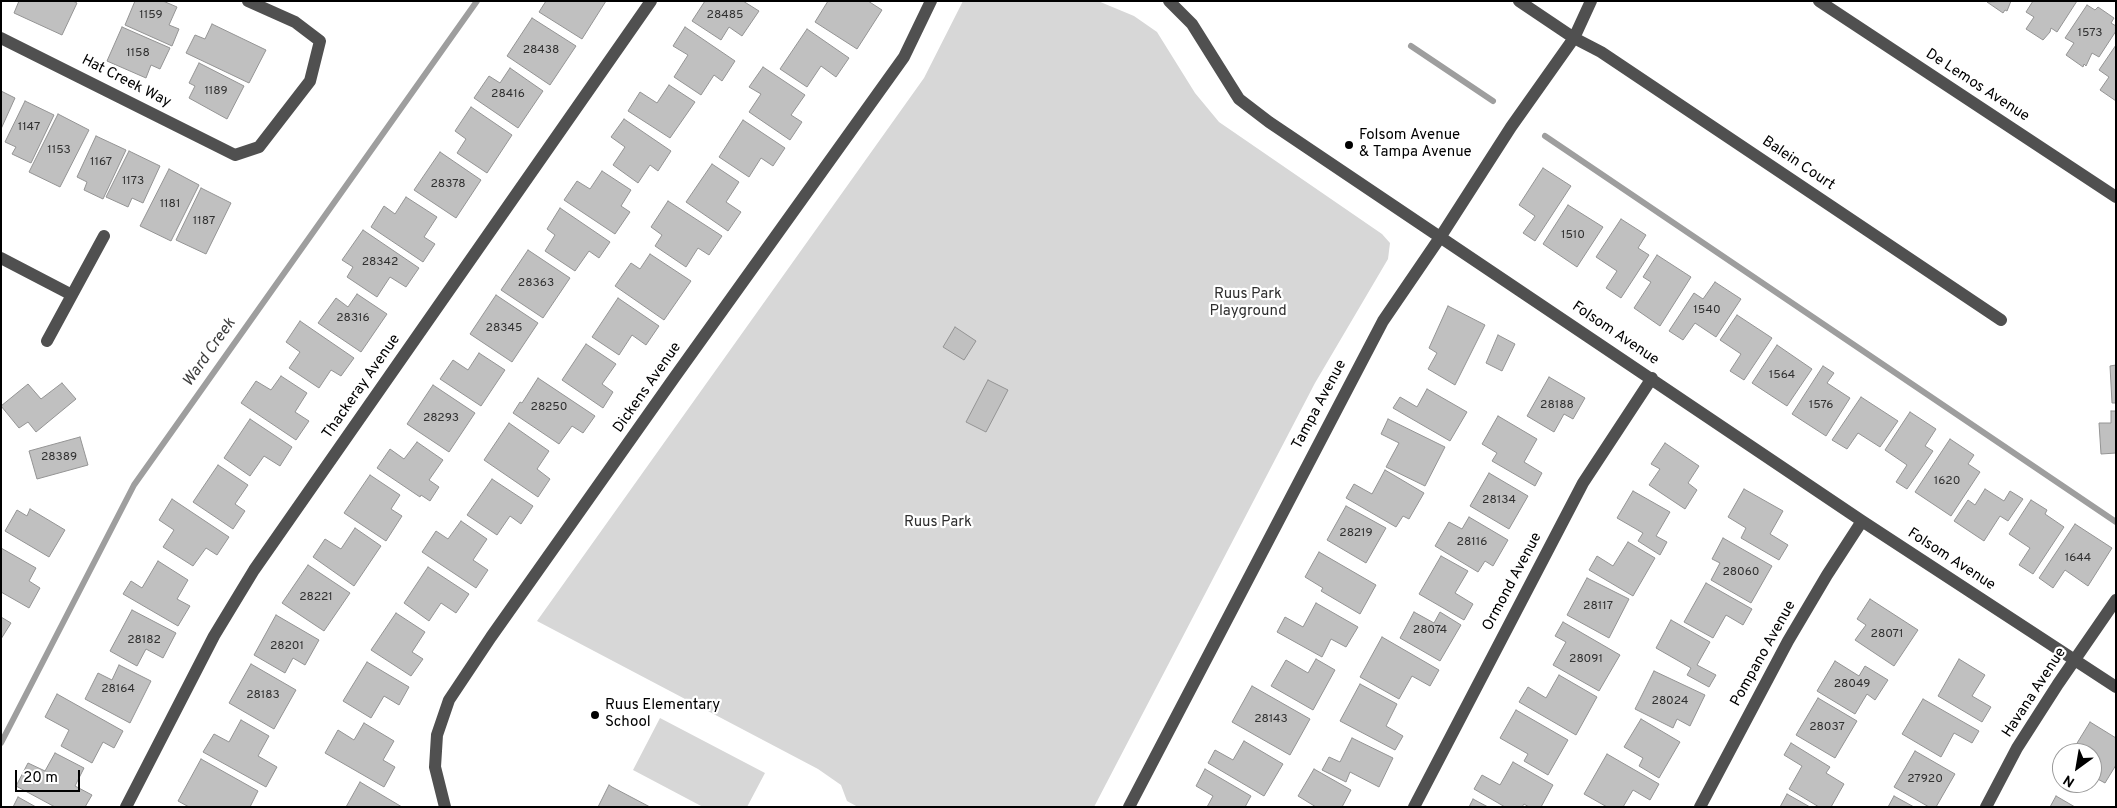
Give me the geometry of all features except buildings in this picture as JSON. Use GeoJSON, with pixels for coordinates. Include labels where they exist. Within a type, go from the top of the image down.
{"type":"FeatureCollection","features":[{"type":"Feature","properties":{"kind":"street","name":"Hat Creek Way"},"geometry":{"type":"LineString","coordinates":[[1,38],[235,155],[259,147],[310,81],[320,41],[295,22],[248,1]]}},
{"type":"Feature","properties":{"kind":"street","name":"Thackeray Avenue"},"geometry":{"type":"LineString","coordinates":[[126,807],[214,636],[254,570],[651,1]]}},
{"type":"Feature","properties":{"kind":"street","name":"Dickens Avenue"},"geometry":{"type":"LineString","coordinates":[[445,807],[435,767],[436,735],[449,700],[491,637],[904,57],[931,1]]}},
{"type":"Feature","properties":{"kind":"street","name":"Folsom Avenue"},"geometry":{"type":"LineString","coordinates":[[1169,1],[1192,24],[1239,99],[1269,122],[1862,521],[2116,688]]}},
{"type":"Feature","properties":{"kind":"street","name":"Balein Court"},"geometry":{"type":"LineString","coordinates":[[1519,1],[1574,38],[1602,52],[2002,320]]}},
{"type":"Feature","properties":{"kind":"street","name":"Tampa Avenue"},"geometry":{"type":"LineString","coordinates":[[1129,807],[1383,321],[1441,236],[1511,127],[1574,38],[1591,1]]}},
{"type":"Feature","properties":{"kind":"street","name":"De Lemos Avenue"},"geometry":{"type":"LineString","coordinates":[[1819,1],[2116,197]]}},
{"type":"Feature","properties":{"kind":"street"},"geometry":{"type":"LineString","coordinates":[[48,340],[104,236]]}},
{"type":"Feature","properties":{"kind":"street"},"geometry":{"type":"LineString","coordinates":[[1,258],[72,295]]}},
{"type":"Feature","properties":{"kind":"street","name":"Ormond Avenue"},"geometry":{"type":"LineString","coordinates":[[1414,807],[1583,483],[1652,378]]}},
{"type":"Feature","properties":{"kind":"street","name":"Pompano Avenue"},"geometry":{"type":"LineString","coordinates":[[1700,807],[1788,641],[1862,521]]}},
{"type":"Feature","properties":{"kind":"street","name":"Havana Avenue"},"geometry":{"type":"LineString","coordinates":[[1986,807],[2017,748],[2116,600]]}},
{"type":"Feature","properties":{"kind":"green space","name":"Ruus Park"},"geometry":{"type":"Polygon","coordinates":[[[963,1],[1098,1],[1134,16],[1157,32],[1195,93],[1219,122],[1382,234],[1390,243],[1388,259],[1315,383],[1094,807],[858,807],[847,801],[841,785],[818,769],[537,621],[924,78],[963,1]]]}},
{"type":"Feature","properties":{"kind":"green space"},"geometry":{"type":"Polygon","coordinates":[[[660,718],[765,773],[747,807],[703,807],[633,770],[660,718]]]}},
{"type":"Feature","properties":{"kind":"waterway","name":"Ward Creek"},"geometry":{"type":"LineString","coordinates":[[1,743],[134,485],[477,1]]}},
{"type":"Feature","properties":{"kind":"waterway"},"geometry":{"type":"LineString","coordinates":[[1411,46],[1493,101]]}},
{"type":"Feature","properties":{"kind":"waterway"},"geometry":{"type":"LineString","coordinates":[[1545,136],[2116,522]]}},
{"type":"Feature","properties":{"kind":"place","name":"Folsom Avenue & Tampa Avenue"},"geometry":{"type":"Point","coordinates":[1349,145]}},
{"type":"Feature","properties":{"kind":"place","name":"Ruus Elementary School"},"geometry":{"type":"Point","coordinates":[595,715]}},
{"type":"Feature","properties":{"kind":"park label","name":"Ruus Park Playground"},"geometry":{"type":"Point","coordinates":[1248,304]}}]}
